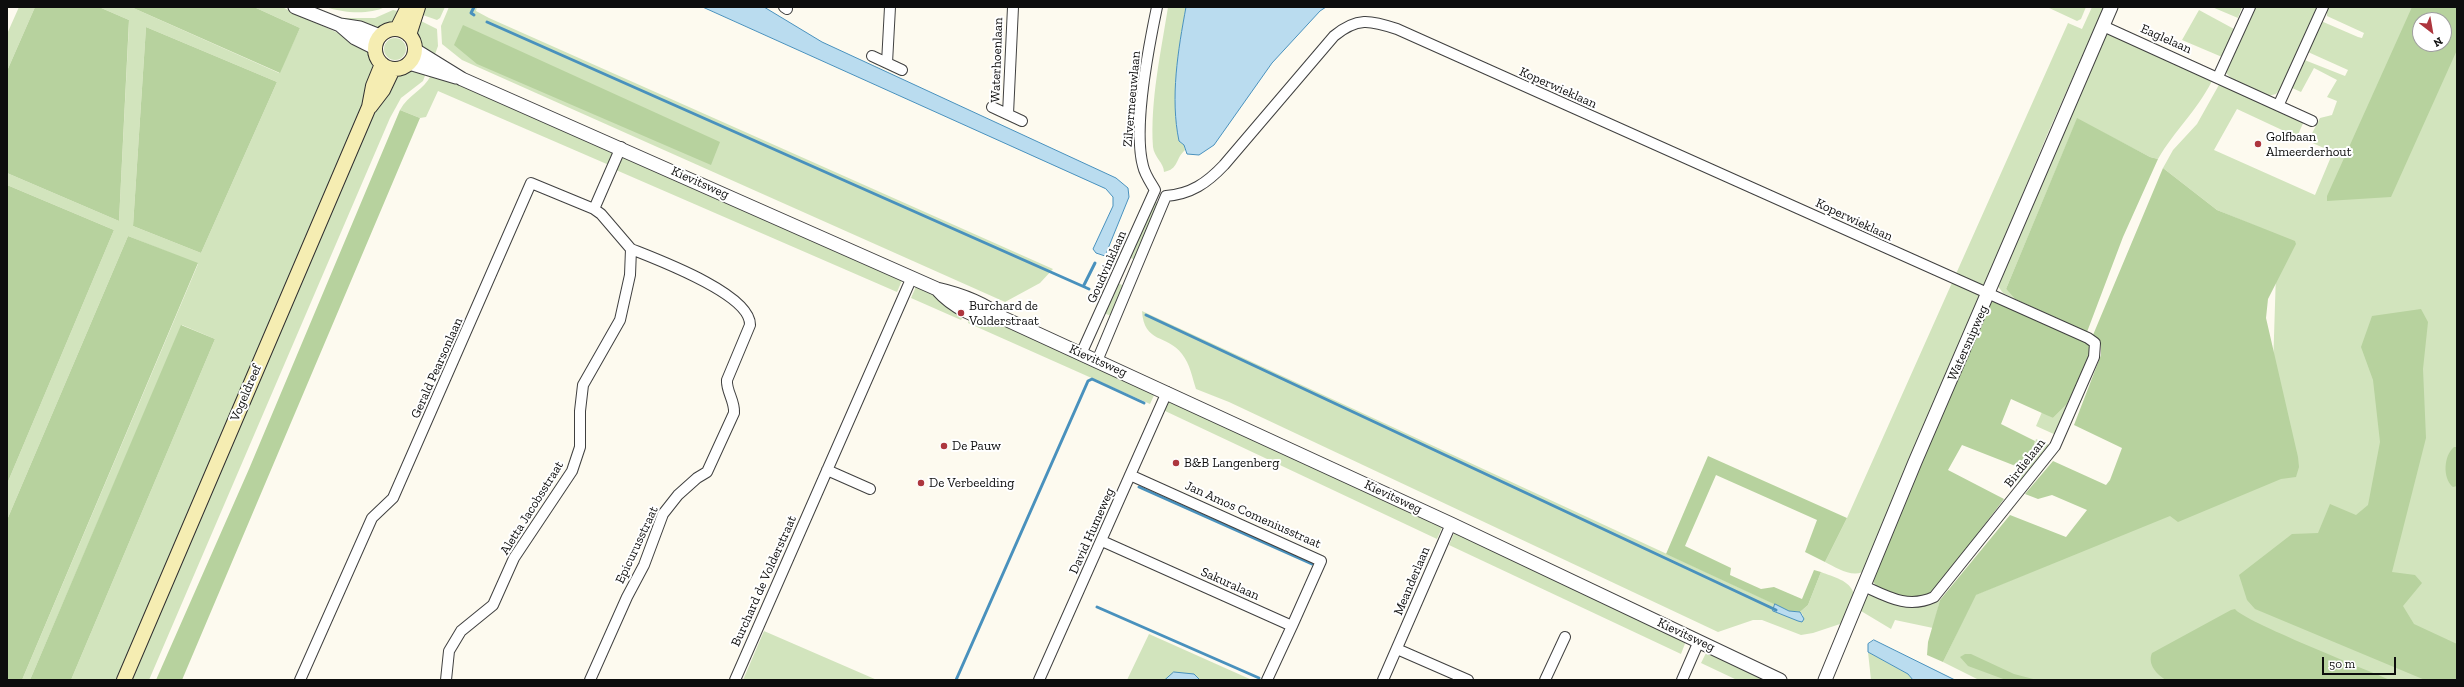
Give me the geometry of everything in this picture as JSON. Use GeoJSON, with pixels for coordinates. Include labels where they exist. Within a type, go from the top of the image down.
{"type":"FeatureCollection","features":[{"type":"Feature","properties":{"kind":"main road"},"geometry":{"type":"LineString","coordinates":[[403,32],[385,32],[378,42],[378,60],[388,66],[409,63],[415,50],[403,32],[408,7]]}},
{"type":"Feature","properties":{"kind":"main road"},"geometry":{"type":"LineString","coordinates":[[403,32],[418,7]]}},
{"type":"Feature","properties":{"kind":"main road","name":"Vogeldreef"},"geometry":{"type":"LineString","coordinates":[[124,680],[370,107],[373,86],[388,66]]}},
{"type":"Feature","properties":{"kind":"street"},"geometry":{"type":"LineString","coordinates":[[295,7],[340,25],[355,38],[378,42]]}},
{"type":"Feature","properties":{"kind":"street"},"geometry":{"type":"LineString","coordinates":[[887,63],[890,7]]}},
{"type":"Feature","properties":{"kind":"street","name":"Waterhoenlaan"},"geometry":{"type":"LineString","coordinates":[[1008,114],[1013,7]]}},
{"type":"Feature","properties":{"kind":"street","name":"Zilvermeeuwlaan"},"geometry":{"type":"LineString","coordinates":[[1155,190],[1143,166],[1140,139],[1147,65],[1157,7]]}},
{"type":"Feature","properties":{"kind":"street","name":"Watersnipweg"},"geometry":{"type":"LineString","coordinates":[[1825,680],[2112,7]]}},
{"type":"Feature","properties":{"kind":"street"},"geometry":{"type":"LineString","coordinates":[[2218,77],[2250,7]]}},
{"type":"Feature","properties":{"kind":"street"},"geometry":{"type":"LineString","coordinates":[[2279,104],[2323,7]]}},
{"type":"Feature","properties":{"kind":"street","name":"Koperwieklaan"},"geometry":{"type":"LineString","coordinates":[[1166,196],[1179,195],[1206,183],[1224,165],[1334,36],[1346,26],[1357,22],[1373,21],[1397,29],[1765,192],[1882,247],[1990,292]]}},
{"type":"Feature","properties":{"kind":"street","name":"Eaglelaan"},"geometry":{"type":"LineString","coordinates":[[2103,26],[2279,104],[2312,121]]}},
{"type":"Feature","properties":{"kind":"street","name":"Kievitsweg"},"geometry":{"type":"LineString","coordinates":[[415,50],[462,79],[622,148],[937,289],[950,292],[995,312],[1003,318],[1451,524],[1780,680]]}},
{"type":"Feature","properties":{"kind":"street"},"geometry":{"type":"LineString","coordinates":[[872,56],[902,70]]}},
{"type":"Feature","properties":{"kind":"street","name":"Kievitsweg"},"geometry":{"type":"LineString","coordinates":[[409,63],[438,74],[462,79]]}},
{"type":"Feature","properties":{"kind":"street","name":"Waterhoenlaan"},"geometry":{"type":"LineString","coordinates":[[992,107],[1022,121]]}},
{"type":"Feature","properties":{"kind":"street"},"geometry":{"type":"LineString","coordinates":[[622,148],[594,209],[601,214],[631,250]]}},
{"type":"Feature","properties":{"kind":"street","name":"Gerald Pearsonlaan"},"geometry":{"type":"LineString","coordinates":[[300,680],[372,518],[393,498],[531,183],[594,209]]}},
{"type":"Feature","properties":{"kind":"street"},"geometry":{"type":"LineString","coordinates":[[1155,190],[1166,196]]}},
{"type":"Feature","properties":{"kind":"street","name":"Goudvinklaan"},"geometry":{"type":"LineString","coordinates":[[1082,354],[1155,190]]}},
{"type":"Feature","properties":{"kind":"street","name":"Goudvinklaan"},"geometry":{"type":"LineString","coordinates":[[1097,361],[1166,196]]}},
{"type":"Feature","properties":{"kind":"street","name":"Aletta Jacobsstraat"},"geometry":{"type":"LineString","coordinates":[[446,680],[449,651],[462,631],[493,605],[514,558],[572,471],[580,447],[580,411],[583,385],[620,320],[630,275],[631,250]]}},
{"type":"Feature","properties":{"kind":"street","name":"Epicurusstraat"},"geometry":{"type":"LineString","coordinates":[[590,680],[627,597],[644,565],[663,514],[678,495],[696,478],[708,472],[734,413],[734,407],[727,386],[727,380],[750,326],[750,319],[746,313],[718,289],[684,270],[631,250]]}},
{"type":"Feature","properties":{"kind":"street","name":"Burchard de Volderstraat"},"geometry":{"type":"LineString","coordinates":[[735,680],[912,278]]}},
{"type":"Feature","properties":{"kind":"street","name":"Birdielaan"},"geometry":{"type":"LineString","coordinates":[[1864,586],[1900,602],[1913,603],[1934,597],[2056,446],[2067,422],[2094,357],[2095,343],[2088,338],[1990,292]]}},
{"type":"Feature","properties":{"kind":"street","name":"David Humeweg"},"geometry":{"type":"LineString","coordinates":[[1039,680],[1102,541],[1166,392]]}},
{"type":"Feature","properties":{"kind":"street"},"geometry":{"type":"LineString","coordinates":[[827,470],[870,489]]}},
{"type":"Feature","properties":{"kind":"street","name":"Jan Amos Comeniusstraat"},"geometry":{"type":"LineString","coordinates":[[1130,475],[1321,560],[1292,626]]}},
{"type":"Feature","properties":{"kind":"street","name":"Meanderlaan"},"geometry":{"type":"LineString","coordinates":[[1383,680],[1451,524]]}},
{"type":"Feature","properties":{"kind":"street","name":"Sakuralaan"},"geometry":{"type":"LineString","coordinates":[[1102,541],[1292,626]]}},
{"type":"Feature","properties":{"kind":"street"},"geometry":{"type":"LineString","coordinates":[[1267,680],[1292,626]]}},
{"type":"Feature","properties":{"kind":"street"},"geometry":{"type":"LineString","coordinates":[[1545,680],[1565,637]]}},
{"type":"Feature","properties":{"kind":"street"},"geometry":{"type":"LineString","coordinates":[[1682,680],[1699,641]]}},
{"type":"Feature","properties":{"kind":"street"},"geometry":{"type":"LineString","coordinates":[[1397,649],[1468,680]]}},
{"type":"Feature","properties":{"kind":"green space"},"geometry":{"type":"Polygon","coordinates":[[[19,7],[35,7],[7,71],[7,34],[19,7]]]}},
{"type":"Feature","properties":{"kind":"green space"},"geometry":{"type":"Polygon","coordinates":[[[35,7],[99,7],[129,20],[119,221],[7,173],[7,71],[35,7]]]}},
{"type":"Feature","properties":{"kind":"green space"},"geometry":{"type":"Polygon","coordinates":[[[99,7],[131,7],[279,73],[300,28],[254,7],[282,7],[366,46],[374,59],[374,75],[351,136],[118,680],[71,680],[215,339],[182,325],[30,680],[22,680],[198,264],[128,236],[7,520],[7,484],[114,230],[7,185],[7,173],[119,221],[129,20],[99,7]],[[146,27],[133,226],[201,253],[277,82],[146,27]]]}},
{"type":"Feature","properties":{"kind":"green space"},"geometry":{"type":"Polygon","coordinates":[[[131,7],[254,7],[300,28],[280,73],[131,7]]]}},
{"type":"Feature","properties":{"kind":"green space"},"geometry":{"type":"Polygon","coordinates":[[[326,7],[385,7],[379,10],[348,12],[326,7]]]}},
{"type":"Feature","properties":{"kind":"green space"},"geometry":{"type":"Polygon","coordinates":[[[423,7],[445,7],[440,18],[437,20],[420,14],[423,7]]]}},
{"type":"Feature","properties":{"kind":"green space"},"geometry":{"type":"Polygon","coordinates":[[[449,7],[477,7],[476,11],[489,18],[1053,269],[1040,283],[1005,302],[462,60],[442,44],[441,26],[449,7]]]}},
{"type":"Feature","properties":{"kind":"green space"},"geometry":{"type":"Polygon","coordinates":[[[1168,7],[1186,7],[1180,40],[1175,91],[1176,125],[1179,141],[1184,145],[1185,150],[1175,166],[1169,171],[1164,172],[1164,169],[1154,151],[1152,130],[1157,77],[1168,7]]]}},
{"type":"Feature","properties":{"kind":"green space"},"geometry":{"type":"Polygon","coordinates":[[[2047,7],[2086,7],[2081,19],[2077,21],[2047,7]]]}},
{"type":"Feature","properties":{"kind":"green space"},"geometry":{"type":"Polygon","coordinates":[[[2092,7],[2104,7],[2047,135],[1868,568],[1863,572],[1858,573],[1841,570],[1825,562],[1847,518],[2068,23],[2082,29],[2092,7]]]}},
{"type":"Feature","properties":{"kind":"green space"},"geometry":{"type":"Polygon","coordinates":[[[2212,7],[2242,7],[2238,18],[2212,7]]]}},
{"type":"Feature","properties":{"kind":"green space"},"geometry":{"type":"Polygon","coordinates":[[[2253,7],[2317,7],[2282,87],[2276,94],[2268,96],[2231,78],[2226,73],[2227,66],[2253,7]]]}},
{"type":"Feature","properties":{"kind":"green space"},"geometry":{"type":"Polygon","coordinates":[[[2327,7],[2457,7],[2457,680],[1979,680],[1943,662],[1975,595],[2181,510],[2273,368],[2276,273],[2292,241],[2217,210],[2163,168],[2173,150],[2197,124],[2220,83],[2304,121],[2297,137],[2237,109],[2214,150],[2315,195],[2333,152],[2308,141],[2320,118],[2332,115],[2337,101],[2327,97],[2337,80],[2314,68],[2301,92],[2290,87],[2302,59],[2345,76],[2348,70],[2308,52],[2321,21],[2358,37],[2362,38],[2364,33],[2327,16],[2327,7]]]}},
{"type":"Feature","properties":{"kind":"green space"},"geometry":{"type":"Polygon","coordinates":[[[2412,7],[2457,7],[2457,50],[2391,197],[2327,201],[2327,196],[2412,7]]]}},
{"type":"Feature","properties":{"kind":"green space"},"geometry":{"type":"Polygon","coordinates":[[[393,10],[402,12],[389,26],[377,30],[340,18],[375,18],[393,10]]]}},
{"type":"Feature","properties":{"kind":"green space"},"geometry":{"type":"Polygon","coordinates":[[[2199,10],[2234,29],[2222,57],[2182,40],[2199,10]]]}},
{"type":"Feature","properties":{"kind":"green space"},"geometry":{"type":"Polygon","coordinates":[[[419,20],[437,29],[438,46],[434,57],[424,49],[419,42],[417,33],[419,20]]]}},
{"type":"Feature","properties":{"kind":"green space"},"geometry":{"type":"Polygon","coordinates":[[[463,25],[720,142],[711,165],[477,64],[454,45],[463,25]]]}},
{"type":"Feature","properties":{"kind":"green space"},"geometry":{"type":"Polygon","coordinates":[[[146,27],[277,82],[201,253],[133,226],[146,27]]]}},
{"type":"Feature","properties":{"kind":"green space"},"geometry":{"type":"Polygon","coordinates":[[[2107,34],[2113,34],[2212,81],[2206,92],[2158,159],[2150,157],[2077,119],[2006,289],[2015,299],[2003,293],[1997,285],[2101,41],[2107,34]]]}},
{"type":"Feature","properties":{"kind":"green space"},"geometry":{"type":"Polygon","coordinates":[[[395,38],[403,41],[406,49],[403,57],[395,60],[387,57],[384,49],[387,41],[395,38]]]}},
{"type":"Feature","properties":{"kind":"green space"},"geometry":{"type":"Polygon","coordinates":[[[411,70],[426,73],[423,81],[401,98],[390,118],[149,680],[129,680],[372,118],[397,75],[411,70]]]}},
{"type":"Feature","properties":{"kind":"green space"},"geometry":{"type":"Polygon","coordinates":[[[431,75],[459,84],[610,147],[613,155],[609,165],[438,91],[426,117],[420,118],[400,110],[407,100],[424,85],[431,75]]]}},
{"type":"Feature","properties":{"kind":"green space"},"geometry":{"type":"Polygon","coordinates":[[[400,110],[420,118],[182,680],[156,680],[249,469],[400,110]]]}},
{"type":"Feature","properties":{"kind":"green space"},"geometry":{"type":"Polygon","coordinates":[[[2077,118],[2150,157],[2158,159],[2123,237],[2087,332],[2015,299],[2006,289],[2077,118]]]}},
{"type":"Feature","properties":{"kind":"green space"},"geometry":{"type":"Polygon","coordinates":[[[629,155],[903,278],[897,292],[616,170],[621,159],[629,155]]]}},
{"type":"Feature","properties":{"kind":"green space"},"geometry":{"type":"Polygon","coordinates":[[[2163,168],[2217,210],[2295,241],[2296,244],[2268,299],[2266,318],[2298,457],[2299,467],[2296,477],[2281,479],[2178,522],[2170,516],[1976,595],[1943,662],[1927,655],[1928,642],[1940,600],[2010,515],[2066,537],[2087,510],[2052,495],[2038,499],[2025,494],[2053,461],[2106,485],[2110,480],[2122,448],[2074,425],[2101,355],[2101,345],[2093,335],[2163,168]]]}},
{"type":"Feature","properties":{"kind":"green space"},"geometry":{"type":"Polygon","coordinates":[[[7,185],[114,230],[7,484],[7,185]]]}},
{"type":"Feature","properties":{"kind":"green space"},"geometry":{"type":"Polygon","coordinates":[[[1154,201],[1161,204],[1135,260],[1129,257],[1154,201]]]}},
{"type":"Feature","properties":{"kind":"green space"},"geometry":{"type":"Polygon","coordinates":[[[128,236],[198,263],[22,680],[7,680],[7,520],[128,236]]]}},
{"type":"Feature","properties":{"kind":"green space"},"geometry":{"type":"Polygon","coordinates":[[[1118,283],[1124,286],[1111,316],[1104,313],[1118,283]]]}},
{"type":"Feature","properties":{"kind":"green space"},"geometry":{"type":"Polygon","coordinates":[[[917,284],[965,313],[961,320],[911,298],[917,284]]]}},
{"type":"Feature","properties":{"kind":"green space"},"geometry":{"type":"Polygon","coordinates":[[[1991,300],[2089,342],[2092,350],[2067,404],[2053,418],[2011,399],[2001,424],[2035,441],[2030,461],[2013,465],[1962,445],[1948,470],[2004,499],[1932,594],[1917,599],[1891,595],[1879,588],[1872,579],[1991,300]]]}},
{"type":"Feature","properties":{"kind":"green space"},"geometry":{"type":"Polygon","coordinates":[[[2421,309],[2428,322],[2423,369],[2426,438],[2392,572],[2415,575],[2422,583],[2403,606],[2414,624],[2457,644],[2457,680],[2425,680],[2255,609],[2247,600],[2239,575],[2292,534],[2318,533],[2330,504],[2356,515],[2368,505],[2380,442],[2373,380],[2361,347],[2372,316],[2421,309]]]}},
{"type":"Feature","properties":{"kind":"green space"},"geometry":{"type":"Polygon","coordinates":[[[1142,311],[1775,604],[1773,611],[1802,622],[1803,615],[1800,612],[1808,605],[1821,572],[1836,577],[1849,585],[1854,594],[1846,622],[1813,633],[1801,635],[1762,620],[1753,620],[1718,632],[1229,402],[1196,389],[1185,358],[1170,343],[1152,334],[1147,329],[1142,311]]]}},
{"type":"Feature","properties":{"kind":"green space"},"geometry":{"type":"Polygon","coordinates":[[[971,315],[990,324],[1012,328],[1155,393],[1150,404],[968,323],[971,315]]]}},
{"type":"Feature","properties":{"kind":"green space"},"geometry":{"type":"Polygon","coordinates":[[[181,325],[215,339],[71,680],[30,680],[181,325]]]}},
{"type":"Feature","properties":{"kind":"green space"},"geometry":{"type":"Polygon","coordinates":[[[1168,398],[1443,525],[1437,539],[1163,410],[1168,398]]]}},
{"type":"Feature","properties":{"kind":"green space"},"geometry":{"type":"Polygon","coordinates":[[[2067,404],[2056,435],[2036,426],[2042,412],[2053,418],[2067,404]]]}},
{"type":"Feature","properties":{"kind":"green space"},"geometry":{"type":"Polygon","coordinates":[[[2036,439],[2049,445],[2020,483],[2011,481],[2018,468],[2013,465],[2030,460],[2036,439]]]}},
{"type":"Feature","properties":{"kind":"green space"},"geometry":{"type":"Polygon","coordinates":[[[2454,447],[2457,447],[2457,486],[2453,487],[2447,478],[2446,461],[2448,455],[2454,447]]]}},
{"type":"Feature","properties":{"kind":"green space"},"geometry":{"type":"Polygon","coordinates":[[[1708,456],[1847,518],[1825,562],[1805,552],[1817,520],[1716,475],[1685,546],[1731,568],[1730,575],[1761,589],[1774,587],[1802,599],[1814,570],[1821,572],[1808,605],[1800,612],[1789,611],[1666,554],[1708,456]]]}},
{"type":"Feature","properties":{"kind":"green space"},"geometry":{"type":"Polygon","coordinates":[[[1455,531],[1686,641],[1681,654],[1449,545],[1455,531]]]}},
{"type":"Feature","properties":{"kind":"green space"},"geometry":{"type":"Polygon","coordinates":[[[1875,593],[1900,604],[1913,606],[1940,600],[1933,628],[1895,620],[1891,629],[1861,611],[1864,597],[1875,593]]]}},
{"type":"Feature","properties":{"kind":"green space"},"geometry":{"type":"Polygon","coordinates":[[[2235,609],[2260,624],[2390,680],[2166,680],[2156,672],[2151,661],[2152,653],[2235,609]]]}},
{"type":"Feature","properties":{"kind":"green space"},"geometry":{"type":"Polygon","coordinates":[[[764,631],[877,680],[743,680],[764,631]]]}},
{"type":"Feature","properties":{"kind":"green space"},"geometry":{"type":"Polygon","coordinates":[[[1149,634],[1252,680],[1127,680],[1149,634]]]}},
{"type":"Feature","properties":{"kind":"green space"},"geometry":{"type":"Polygon","coordinates":[[[1707,651],[1769,680],[1737,680],[1701,663],[1707,651]]]}},
{"type":"Feature","properties":{"kind":"green space"},"geometry":{"type":"Polygon","coordinates":[[[1868,652],[1908,674],[1913,680],[1871,680],[1868,652]]]}},
{"type":"Feature","properties":{"kind":"green space"},"geometry":{"type":"Polygon","coordinates":[[[1965,654],[1971,654],[2014,674],[2037,680],[2006,680],[1968,666],[1960,657],[1965,654]]]}},
{"type":"Feature","properties":{"kind":"water"},"geometry":{"type":"Polygon","coordinates":[[[703,7],[764,7],[822,42],[1116,178],[1128,188],[1129,197],[1105,256],[1096,253],[1093,249],[1113,206],[1113,197],[1106,189],[703,7]]]}},
{"type":"Feature","properties":{"kind":"water"},"geometry":{"type":"Polygon","coordinates":[[[1186,7],[1326,7],[1320,11],[1272,63],[1214,145],[1199,155],[1187,154],[1184,145],[1179,141],[1176,125],[1176,74],[1186,7]]]}},
{"type":"Feature","properties":{"kind":"water"},"geometry":{"type":"Polygon","coordinates":[[[1775,604],[1789,611],[1800,612],[1804,619],[1802,622],[1798,621],[1773,611],[1775,604]]]}},
{"type":"Feature","properties":{"kind":"water"},"geometry":{"type":"Polygon","coordinates":[[[1874,640],[1955,680],[1913,680],[1908,674],[1868,652],[1868,644],[1874,640]]]}},
{"type":"Feature","properties":{"kind":"water"},"geometry":{"type":"Polygon","coordinates":[[[1174,672],[1194,674],[1200,680],[1165,680],[1174,672]]]}},
{"type":"Feature","properties":{"kind":"waterway"},"geometry":{"type":"LineString","coordinates":[[474,7],[471,13],[474,15]]}},
{"type":"Feature","properties":{"kind":"waterway"},"geometry":{"type":"LineString","coordinates":[[487,22],[1089,289]]}},
{"type":"Feature","properties":{"kind":"waterway"},"geometry":{"type":"LineString","coordinates":[[1084,285],[1095,263]]}},
{"type":"Feature","properties":{"kind":"waterway"},"geometry":{"type":"LineString","coordinates":[[1146,315],[1776,610]]}},
{"type":"Feature","properties":{"kind":"waterway"},"geometry":{"type":"LineString","coordinates":[[956,680],[1088,381],[1092,379],[1144,403]]}},
{"type":"Feature","properties":{"kind":"waterway"},"geometry":{"type":"LineString","coordinates":[[1139,487],[1312,564]]}},
{"type":"Feature","properties":{"kind":"waterway"},"geometry":{"type":"LineString","coordinates":[[1097,607],[1259,678]]}},
{"type":"Feature","properties":{"kind":"place","name":"Golfbaan Almeerderhout"},"geometry":{"type":"Point","coordinates":[2258,144]}},
{"type":"Feature","properties":{"kind":"place","name":"Burchard de Volderstraat"},"geometry":{"type":"Point","coordinates":[961,313]}},
{"type":"Feature","properties":{"kind":"place","name":"De Pauw"},"geometry":{"type":"Point","coordinates":[944,446]}},
{"type":"Feature","properties":{"kind":"place","name":"B&B Langenberg"},"geometry":{"type":"Point","coordinates":[1176,463]}},
{"type":"Feature","properties":{"kind":"place","name":"De Verbeelding"},"geometry":{"type":"Point","coordinates":[921,483]}}]}
